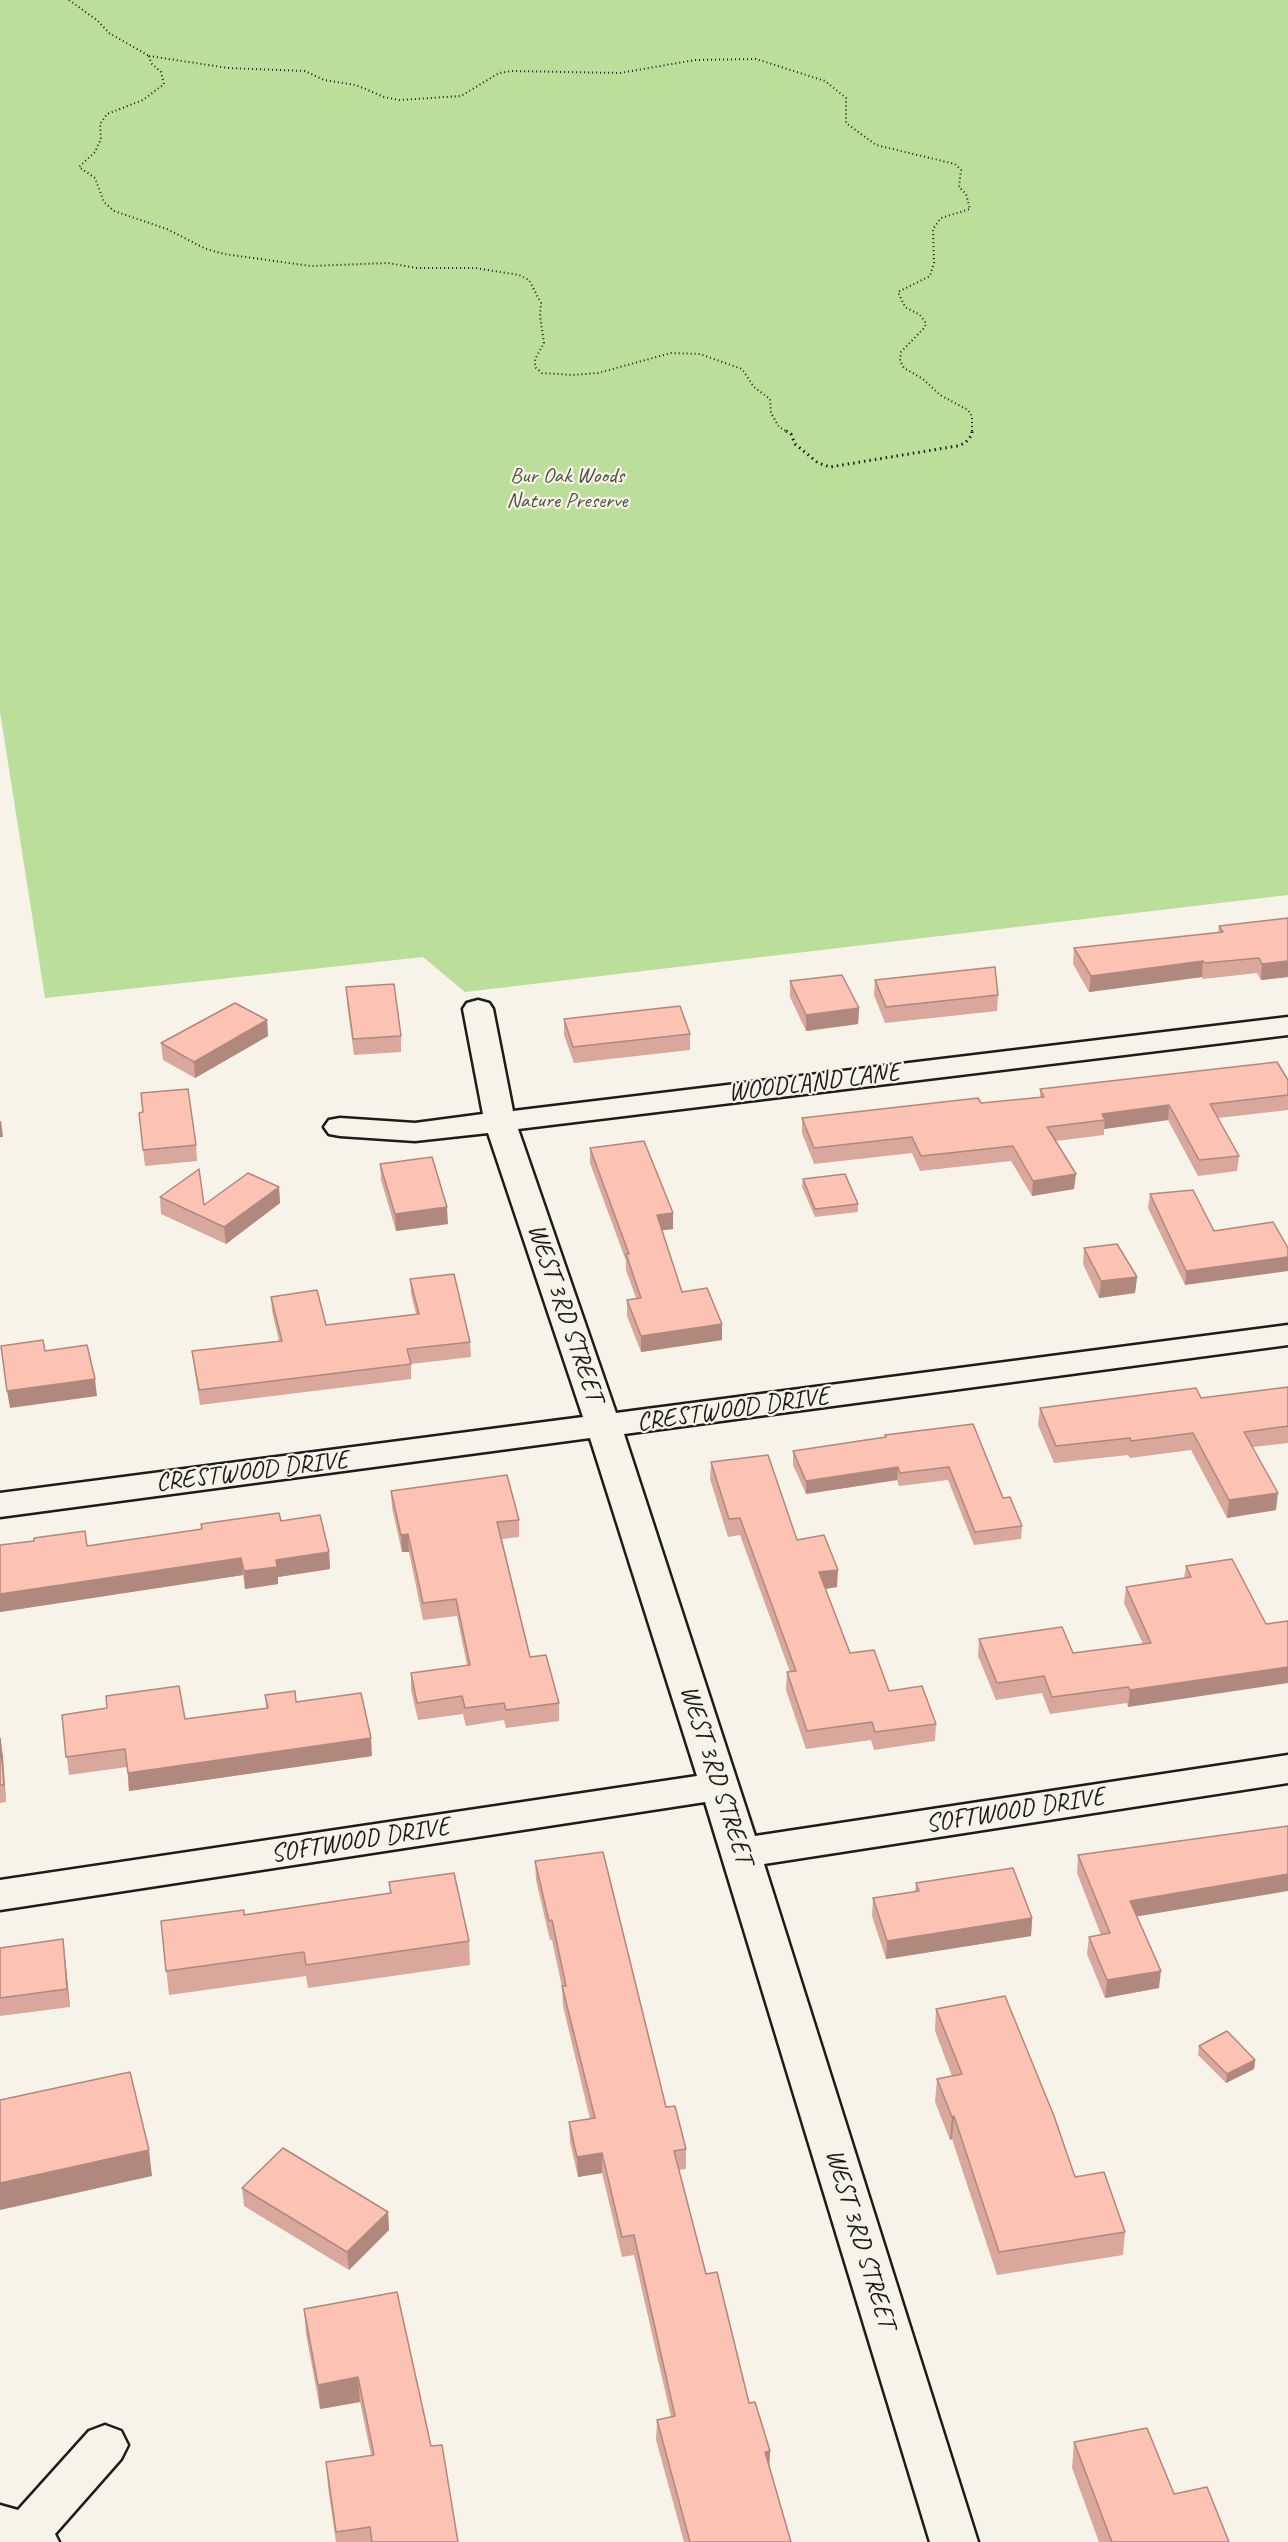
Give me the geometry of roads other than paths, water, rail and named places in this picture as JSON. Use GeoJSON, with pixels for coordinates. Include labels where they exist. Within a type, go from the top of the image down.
{"type":"FeatureCollection","features":[{"type":"Feature","properties":{"kind":"street","name":"WEST 3RD STREET"},"geometry":{"type":"LineString","coordinates":[[478,1009],[500,1122],[604,1427],[741,1853],[954,2542]]}},
{"type":"Feature","properties":{"kind":"street","name":"WOODLAND LANE"},"geometry":{"type":"LineString","coordinates":[[340,1127],[415,1132],[1288,1026]]}},
{"type":"Feature","properties":{"kind":"street","name":"CRESTWOOD DRIVE"},"geometry":{"type":"LineString","coordinates":[[0,1505],[1288,1335]]}},
{"type":"Feature","properties":{"kind":"street","name":"SOFTWOOD DRIVE"},"geometry":{"type":"LineString","coordinates":[[741,1853],[1288,1769]]}},
{"type":"Feature","properties":{"kind":"street","name":"SOFTWOOD DRIVE"},"geometry":{"type":"LineString","coordinates":[[0,1895],[719,1786]]}},
{"type":"Feature","properties":{"kind":"street"},"geometry":{"type":"LineString","coordinates":[[21,2533],[105,2445]]}},
{"type":"Feature","properties":{"kind":"park label","name":"Bur Oak Woods Nature Preserve"},"geometry":{"type":"Point","coordinates":[567,488]}}]}
